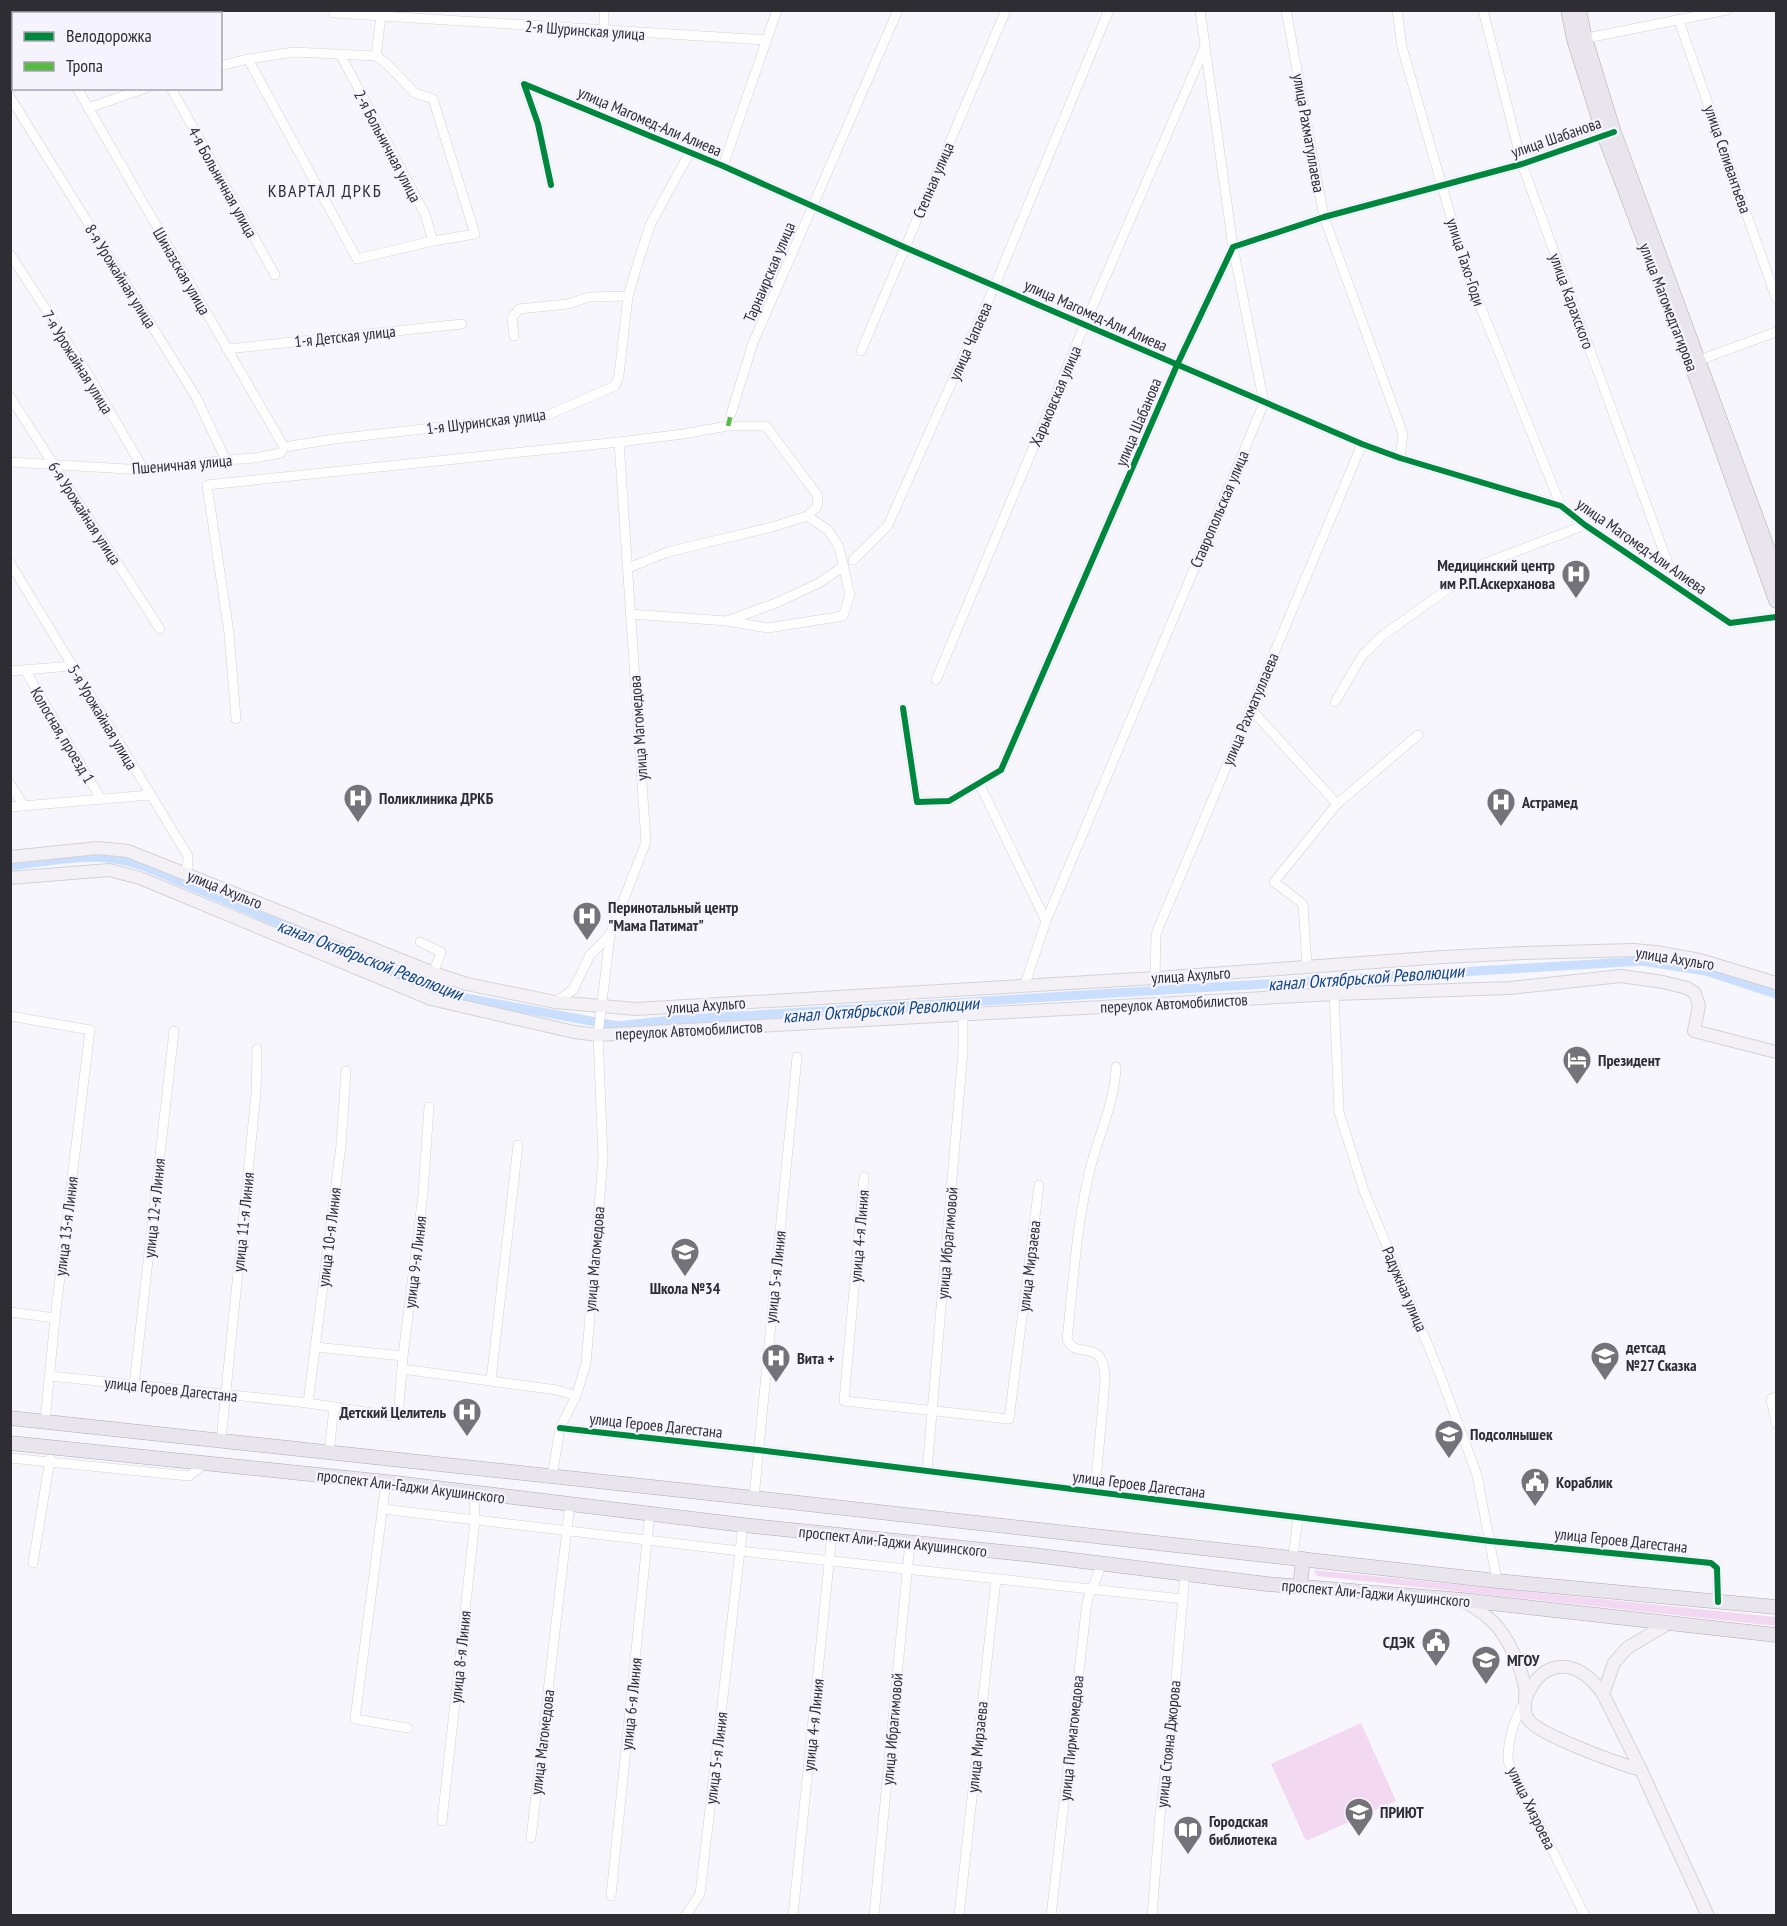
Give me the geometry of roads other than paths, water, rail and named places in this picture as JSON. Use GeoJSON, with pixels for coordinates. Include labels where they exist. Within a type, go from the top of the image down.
{"type":"FeatureCollection","features":[{"type":"Feature","properties":{"kind":"main road","name":"улица Магомедтагирова"},"geometry":{"type":"LineString","coordinates":[[1568,10],[1609,133],[1776,571]]}},
{"type":"Feature","properties":{"kind":"main road","name":"улица Магомедтагирова"},"geometry":{"type":"LineString","coordinates":[[1579,10],[1579,39]]}},
{"type":"Feature","properties":{"kind":"main road","name":"улица Магомедтагирова"},"geometry":{"type":"LineString","coordinates":[[1695,361],[1776,601]]}},
{"type":"Feature","properties":{"kind":"main road","name":"улица Ахульго"},"geometry":{"type":"LineString","coordinates":[[10,857],[98,848],[117,849],[138,854],[433,973],[486,989],[601,1010],[1155,978],[1523,953],[1633,950],[1656,951],[1700,960],[1776,983]]}},
{"type":"Feature","properties":{"kind":"main road","name":"переулок Автомобилистов"},"geometry":{"type":"LineString","coordinates":[[10,878],[99,870],[120,872],[140,878],[431,999],[574,1032],[598,1035],[1334,994],[1510,988],[1621,976],[1687,988],[1699,999],[1694,1031],[1776,1052]]}},
{"type":"Feature","properties":{"kind":"main road","name":"проспект Али-Гаджи Акушинского"},"geometry":{"type":"LineString","coordinates":[[10,1418],[1497,1581],[1776,1607]]}},
{"type":"Feature","properties":{"kind":"main road"},"geometry":{"type":"LineString","coordinates":[[206,1463],[198,1451],[198,1445],[214,1439]]}},
{"type":"Feature","properties":{"kind":"main road","name":"проспект Али-Гаджи Акушинского"},"geometry":{"type":"LineString","coordinates":[[10,1443],[386,1482],[743,1525],[1300,1586],[1463,1600],[1776,1635]]}},
{"type":"Feature","properties":{"kind":"main road"},"geometry":{"type":"LineString","coordinates":[[1033,1555],[1043,1545],[1044,1538],[1035,1529]]}},
{"type":"Feature","properties":{"kind":"main road"},"geometry":{"type":"LineString","coordinates":[[1298,1558],[1300,1586]]}},
{"type":"Feature","properties":{"kind":"main road"},"geometry":{"type":"LineString","coordinates":[[1463,1600],[1488,1617],[1501,1631],[1519,1668],[1528,1720],[1536,1727],[1618,1763],[1641,1770]]}},
{"type":"Feature","properties":{"kind":"main road"},"geometry":{"type":"LineString","coordinates":[[1603,1694],[1614,1663],[1627,1648],[1669,1623]]}},
{"type":"Feature","properties":{"kind":"main road"},"geometry":{"type":"LineString","coordinates":[[1526,1698],[1542,1673],[1562,1666],[1577,1669],[1585,1674],[1603,1694],[1641,1770],[1708,1916]]}},
{"type":"Feature","properties":{"kind":"street","name":"2-я Шуринская улица"},"geometry":{"type":"LineString","coordinates":[[334,10],[334,13],[766,40]]}},
{"type":"Feature","properties":{"kind":"street"},"geometry":{"type":"LineString","coordinates":[[604,10],[604,31]]}},
{"type":"Feature","properties":{"kind":"street"},"geometry":{"type":"LineString","coordinates":[[723,166],[777,10]]}},
{"type":"Feature","properties":{"kind":"street","name":"Тарнаирская улица"},"geometry":{"type":"LineString","coordinates":[[731,414],[753,343],[898,10]]}},
{"type":"Feature","properties":{"kind":"street","name":"Степная улица"},"geometry":{"type":"LineString","coordinates":[[861,351],[1006,10]]}},
{"type":"Feature","properties":{"kind":"street","name":"улица Чапаева"},"geometry":{"type":"LineString","coordinates":[[853,560],[888,525],[995,285],[1109,10]]}},
{"type":"Feature","properties":{"kind":"street"},"geometry":{"type":"LineString","coordinates":[[1200,10],[1233,247],[1264,403]]}},
{"type":"Feature","properties":{"kind":"street","name":"улица Рахматуллаева"},"geometry":{"type":"LineString","coordinates":[[1286,10],[1324,217],[1402,434],[1400,458]]}},
{"type":"Feature","properties":{"kind":"street","name":"улица Тахо-Годи"},"geometry":{"type":"LineString","coordinates":[[1397,10],[1402,47],[1467,273],[1561,506]]}},
{"type":"Feature","properties":{"kind":"street","name":"улица Карахского"},"geometry":{"type":"LineString","coordinates":[[1483,10],[1522,164],[1677,588]]}},
{"type":"Feature","properties":{"kind":"street"},"geometry":{"type":"LineString","coordinates":[[1579,39],[1727,10]]}},
{"type":"Feature","properties":{"kind":"street"},"geometry":{"type":"LineString","coordinates":[[376,56],[381,16]]}},
{"type":"Feature","properties":{"kind":"street","name":"улица Селивантьева"},"geometry":{"type":"LineString","coordinates":[[1679,21],[1776,298]]}},
{"type":"Feature","properties":{"kind":"street","name":"Харьковская улица"},"geometry":{"type":"LineString","coordinates":[[936,680],[1085,324],[1205,46]]}},
{"type":"Feature","properties":{"kind":"street"},"geometry":{"type":"LineString","coordinates":[[222,66],[248,59],[294,52],[376,56],[415,93],[434,99],[475,234],[433,241],[357,259],[248,59]]}},
{"type":"Feature","properties":{"kind":"street","name":"2-я Больничная улица"},"geometry":{"type":"LineString","coordinates":[[339,54],[424,214],[433,241]]}},
{"type":"Feature","properties":{"kind":"street","name":"улица Магомед-Али Алиева"},"geometry":{"type":"LineString","coordinates":[[551,185],[538,124],[524,84],[723,166],[904,247],[1362,444],[1400,458],[1561,506],[1585,525],[1730,623],[1776,617]]}},
{"type":"Feature","properties":{"kind":"street","name":"Шиназская улица"},"geometry":{"type":"LineString","coordinates":[[78,90],[227,349],[282,450]]}},
{"type":"Feature","properties":{"kind":"street"},"geometry":{"type":"LineString","coordinates":[[88,108],[140,90]]}},
{"type":"Feature","properties":{"kind":"street","name":"4-я Больничная улица"},"geometry":{"type":"LineString","coordinates":[[172,90],[275,275]]}},
{"type":"Feature","properties":{"kind":"street","name":"8-я Урожайная улица"},"geometry":{"type":"LineString","coordinates":[[10,97],[196,397],[226,460]]}},
{"type":"Feature","properties":{"kind":"street","name":"улица Шабанова"},"geometry":{"type":"LineString","coordinates":[[903,708],[917,802],[950,801],[1002,770],[1177,365],[1233,247],[1324,217],[1522,164],[1609,133]]}},
{"type":"Feature","properties":{"kind":"street","name":"1-я Шуринская улица"},"geometry":{"type":"LineString","coordinates":[[282,450],[334,439],[548,415],[615,386],[619,375],[628,296],[651,225],[690,152]]}},
{"type":"Feature","properties":{"kind":"street","name":"7-я Урожайная улица"},"geometry":{"type":"LineString","coordinates":[[10,254],[89,376],[144,470]]}},
{"type":"Feature","properties":{"kind":"street"},"geometry":{"type":"LineString","coordinates":[[514,336],[513,318],[519,309],[568,304],[589,297],[628,296]]}},
{"type":"Feature","properties":{"kind":"street","name":"1-я Детская улица"},"geometry":{"type":"LineString","coordinates":[[227,349],[462,324]]}},
{"type":"Feature","properties":{"kind":"street"},"geometry":{"type":"LineString","coordinates":[[1695,361],[1776,332]]}},
{"type":"Feature","properties":{"kind":"street","name":"6-я Урожайная улица"},"geometry":{"type":"LineString","coordinates":[[10,397],[160,629]]}},
{"type":"Feature","properties":{"kind":"street","name":"Ставропольская улица"},"geometry":{"type":"LineString","coordinates":[[1025,984],[1046,921],[1264,403]]}},
{"type":"Feature","properties":{"kind":"street"},"geometry":{"type":"LineString","coordinates":[[236,719],[229,633],[207,485],[619,442],[728,426],[766,426],[818,496],[817,507],[807,516],[772,527],[669,552],[628,568]]}},
{"type":"Feature","properties":{"kind":"street","name":"улица Магомедова"},"geometry":{"type":"LineString","coordinates":[[552,1477],[560,1428],[576,1396],[586,1364],[603,1158],[598,1035],[610,935],[646,842],[619,442]]}},
{"type":"Feature","properties":{"kind":"street","name":"улица Рахматуллаева"},"geometry":{"type":"LineString","coordinates":[[1155,978],[1156,934],[1362,444]]}},
{"type":"Feature","properties":{"kind":"street","name":"Пшеничная улица"},"geometry":{"type":"LineString","coordinates":[[10,462],[144,470],[254,458],[282,450]]}},
{"type":"Feature","properties":{"kind":"street"},"geometry":{"type":"LineString","coordinates":[[630,614],[727,621],[768,628],[843,616],[850,595],[839,547],[828,530],[807,516]]}},
{"type":"Feature","properties":{"kind":"street"},"geometry":{"type":"LineString","coordinates":[[1335,702],[1362,656],[1382,636],[1473,570],[1483,564],[1585,525]]}},
{"type":"Feature","properties":{"kind":"street","name":"5-я Урожайная улица"},"geometry":{"type":"LineString","coordinates":[[10,562],[188,856],[187,873]]}},
{"type":"Feature","properties":{"kind":"street"},"geometry":{"type":"LineString","coordinates":[[727,621],[776,603],[819,583],[844,566]]}},
{"type":"Feature","properties":{"kind":"street"},"geometry":{"type":"LineString","coordinates":[[10,671],[72,666]]}},
{"type":"Feature","properties":{"kind":"street","name":"Колосная, проезд 1"},"geometry":{"type":"LineString","coordinates":[[25,670],[101,799]]}},
{"type":"Feature","properties":{"kind":"street"},"geometry":{"type":"LineString","coordinates":[[1250,708],[1337,804]]}},
{"type":"Feature","properties":{"kind":"street"},"geometry":{"type":"LineString","coordinates":[[1307,966],[1303,904],[1274,882],[1337,804],[1418,735]]}},
{"type":"Feature","properties":{"kind":"street"},"geometry":{"type":"LineString","coordinates":[[979,783],[1046,921]]}},
{"type":"Feature","properties":{"kind":"street"},"geometry":{"type":"LineString","coordinates":[[10,784],[24,806]]}},
{"type":"Feature","properties":{"kind":"street"},"geometry":{"type":"LineString","coordinates":[[10,807],[150,795]]}},
{"type":"Feature","properties":{"kind":"street"},"geometry":{"type":"LineString","coordinates":[[555,1002],[573,990],[590,955],[610,935]]}},
{"type":"Feature","properties":{"kind":"street"},"geometry":{"type":"LineString","coordinates":[[420,942],[441,952],[433,973]]}},
{"type":"Feature","properties":{"kind":"street","name":"Радужная улица"},"geometry":{"type":"LineString","coordinates":[[1334,994],[1339,1112],[1364,1191],[1450,1399],[1477,1475],[1497,1581]]}},
{"type":"Feature","properties":{"kind":"street","name":"улица Ибрагимовой"},"geometry":{"type":"LineString","coordinates":[[927,1471],[963,1051],[963,1015]]}},
{"type":"Feature","properties":{"kind":"street","name":"улица 13-я Линия"},"geometry":{"type":"LineString","coordinates":[[10,1016],[90,1030],[55,1318],[45,1422]]}},
{"type":"Feature","properties":{"kind":"street","name":"улица 12-я Линия"},"geometry":{"type":"LineString","coordinates":[[135,1385],[174,1031]]}},
{"type":"Feature","properties":{"kind":"street","name":"улица 11-я Линия"},"geometry":{"type":"LineString","coordinates":[[214,1439],[226,1395],[256,1094],[257,1049]]}},
{"type":"Feature","properties":{"kind":"street","name":"улица 5-я Линия"},"geometry":{"type":"LineString","coordinates":[[754,1498],[797,1057]]}},
{"type":"Feature","properties":{"kind":"street"},"geometry":{"type":"LineString","coordinates":[[1095,1492],[1105,1363],[1096,1353],[1073,1346],[1067,1338],[1084,1198],[1088,1176],[1104,1128],[1116,1067]]}},
{"type":"Feature","properties":{"kind":"street","name":"улица 10-я Линия"},"geometry":{"type":"LineString","coordinates":[[308,1402],[341,1145],[346,1071]]}},
{"type":"Feature","properties":{"kind":"street","name":"улица 9-я Линия"},"geometry":{"type":"LineString","coordinates":[[398,1418],[403,1356],[423,1194],[429,1107]]}},
{"type":"Feature","properties":{"kind":"street"},"geometry":{"type":"LineString","coordinates":[[491,1380],[518,1145]]}},
{"type":"Feature","properties":{"kind":"street","name":"улица 4-я Линия"},"geometry":{"type":"LineString","coordinates":[[864,1178],[844,1401],[933,1411]]}},
{"type":"Feature","properties":{"kind":"street","name":"улица Мирзаева"},"geometry":{"type":"LineString","coordinates":[[933,1411],[1010,1419],[1039,1185]]}},
{"type":"Feature","properties":{"kind":"street"},"geometry":{"type":"LineString","coordinates":[[10,1312],[55,1318]]}},
{"type":"Feature","properties":{"kind":"street"},"geometry":{"type":"LineString","coordinates":[[315,1347],[403,1356]]}},
{"type":"Feature","properties":{"kind":"street"},"geometry":{"type":"LineString","coordinates":[[402,1369],[557,1390],[576,1396]]}},
{"type":"Feature","properties":{"kind":"street","name":"улица Героев Дагестана"},"geometry":{"type":"LineString","coordinates":[[50,1376],[308,1402],[398,1418]]}},
{"type":"Feature","properties":{"kind":"street"},"geometry":{"type":"LineString","coordinates":[[1776,1397],[1771,1399],[1776,1423]]}},
{"type":"Feature","properties":{"kind":"street"},"geometry":{"type":"LineString","coordinates":[[329,1453],[334,1407]]}},
{"type":"Feature","properties":{"kind":"street","name":"улица Героев Дагестана"},"geometry":{"type":"LineString","coordinates":[[560,1428],[758,1450],[1490,1541],[1714,1564],[1717,1568],[1718,1602]]}},
{"type":"Feature","properties":{"kind":"street"},"geometry":{"type":"LineString","coordinates":[[33,1563],[52,1448]]}},
{"type":"Feature","properties":{"kind":"street"},"geometry":{"type":"LineString","coordinates":[[10,1458],[189,1476],[206,1463]]}},
{"type":"Feature","properties":{"kind":"street"},"geometry":{"type":"LineString","coordinates":[[386,1482],[355,1719],[408,1728]]}},
{"type":"Feature","properties":{"kind":"street","name":"улица 8-я Линия"},"geometry":{"type":"LineString","coordinates":[[442,1821],[475,1520],[474,1493]]}},
{"type":"Feature","properties":{"kind":"street","name":"улица Магомедова"},"geometry":{"type":"LineString","coordinates":[[531,1839],[570,1503]]}},
{"type":"Feature","properties":{"kind":"street"},"geometry":{"type":"LineString","coordinates":[[382,1509],[568,1532],[1183,1599]]}},
{"type":"Feature","properties":{"kind":"street","name":"улица 6-я Линия"},"geometry":{"type":"LineString","coordinates":[[611,1896],[650,1512]]}},
{"type":"Feature","properties":{"kind":"street"},"geometry":{"type":"LineString","coordinates":[[1298,1518],[1298,1558]]}},
{"type":"Feature","properties":{"kind":"street","name":"улица 5-я Линия"},"geometry":{"type":"LineString","coordinates":[[685,1916],[700,1894],[743,1525]]}},
{"type":"Feature","properties":{"kind":"street","name":"улица 4-я Линия"},"geometry":{"type":"LineString","coordinates":[[793,1916],[832,1534]]}},
{"type":"Feature","properties":{"kind":"street","name":"улица Ибрагимовой"},"geometry":{"type":"LineString","coordinates":[[874,1916],[910,1542]]}},
{"type":"Feature","properties":{"kind":"street","name":"улица Пирмагомедова"},"geometry":{"type":"LineString","coordinates":[[1051,1916],[1087,1602],[1090,1590],[1097,1581],[1101,1563]]}},
{"type":"Feature","properties":{"kind":"street","name":"улица Стояна Джорова"},"geometry":{"type":"LineString","coordinates":[[1152,1916],[1185,1573]]}},
{"type":"Feature","properties":{"kind":"street","name":"улица Мирзаева"},"geometry":{"type":"LineString","coordinates":[[959,1916],[996,1579]]}},
{"type":"Feature","properties":{"kind":"street","name":"улица Хизроева"},"geometry":{"type":"LineString","coordinates":[[1526,1698],[1509,1735],[1508,1761],[1585,1916]]}},
{"type":"Feature","properties":{"kind":"waterway","name":"канал Октябрьской Революции"},"geometry":{"type":"LineString","coordinates":[[10,866],[89,857],[126,861],[146,867],[449,995],[618,1026],[672,1020],[1642,961],[1706,971],[1776,994]]}},
{"type":"Feature","properties":{"kind":"place","name":"Медицинский центр им Р.П.Аскерханова"},"geometry":{"type":"Point","coordinates":[1576,600]}},
{"type":"Feature","properties":{"kind":"place","name":"Поликлиника ДРКБ"},"geometry":{"type":"Point","coordinates":[358,824]}},
{"type":"Feature","properties":{"kind":"place","name":"Астрамед"},"geometry":{"type":"Point","coordinates":[1501,828]}},
{"type":"Feature","properties":{"kind":"place","name":"Перинотальный центр \"Мама Патимат\""},"geometry":{"type":"Point","coordinates":[587,942]}},
{"type":"Feature","properties":{"kind":"place","name":"Президент"},"geometry":{"type":"Point","coordinates":[1577,1086]}},
{"type":"Feature","properties":{"kind":"place","name":"Школа №34"},"geometry":{"type":"Point","coordinates":[685,1278]}},
{"type":"Feature","properties":{"kind":"place","name":"детсад №27 Сказка"},"geometry":{"type":"Point","coordinates":[1605,1382]}},
{"type":"Feature","properties":{"kind":"place","name":"Вита +"},"geometry":{"type":"Point","coordinates":[776,1384]}},
{"type":"Feature","properties":{"kind":"place","name":"Детский Целитель"},"geometry":{"type":"Point","coordinates":[467,1438]}},
{"type":"Feature","properties":{"kind":"place","name":"Подсолнышек"},"geometry":{"type":"Point","coordinates":[1449,1460]}},
{"type":"Feature","properties":{"kind":"place","name":"Кораблик"},"geometry":{"type":"Point","coordinates":[1535,1508]}},
{"type":"Feature","properties":{"kind":"place","name":"СДЭК"},"geometry":{"type":"Point","coordinates":[1436,1668]}},
{"type":"Feature","properties":{"kind":"place","name":"МГОУ"},"geometry":{"type":"Point","coordinates":[1486,1686]}},
{"type":"Feature","properties":{"kind":"place","name":"ПРИЮТ"},"geometry":{"type":"Point","coordinates":[1359,1838]}},
{"type":"Feature","properties":{"kind":"place","name":"Городская библиотека"},"geometry":{"type":"Point","coordinates":[1188,1856]}},
{"type":"Feature","properties":{"kind":"district","name":"КВАРТАЛ ДРКБ"},"geometry":{"type":"Point","coordinates":[325,191]}}]}
